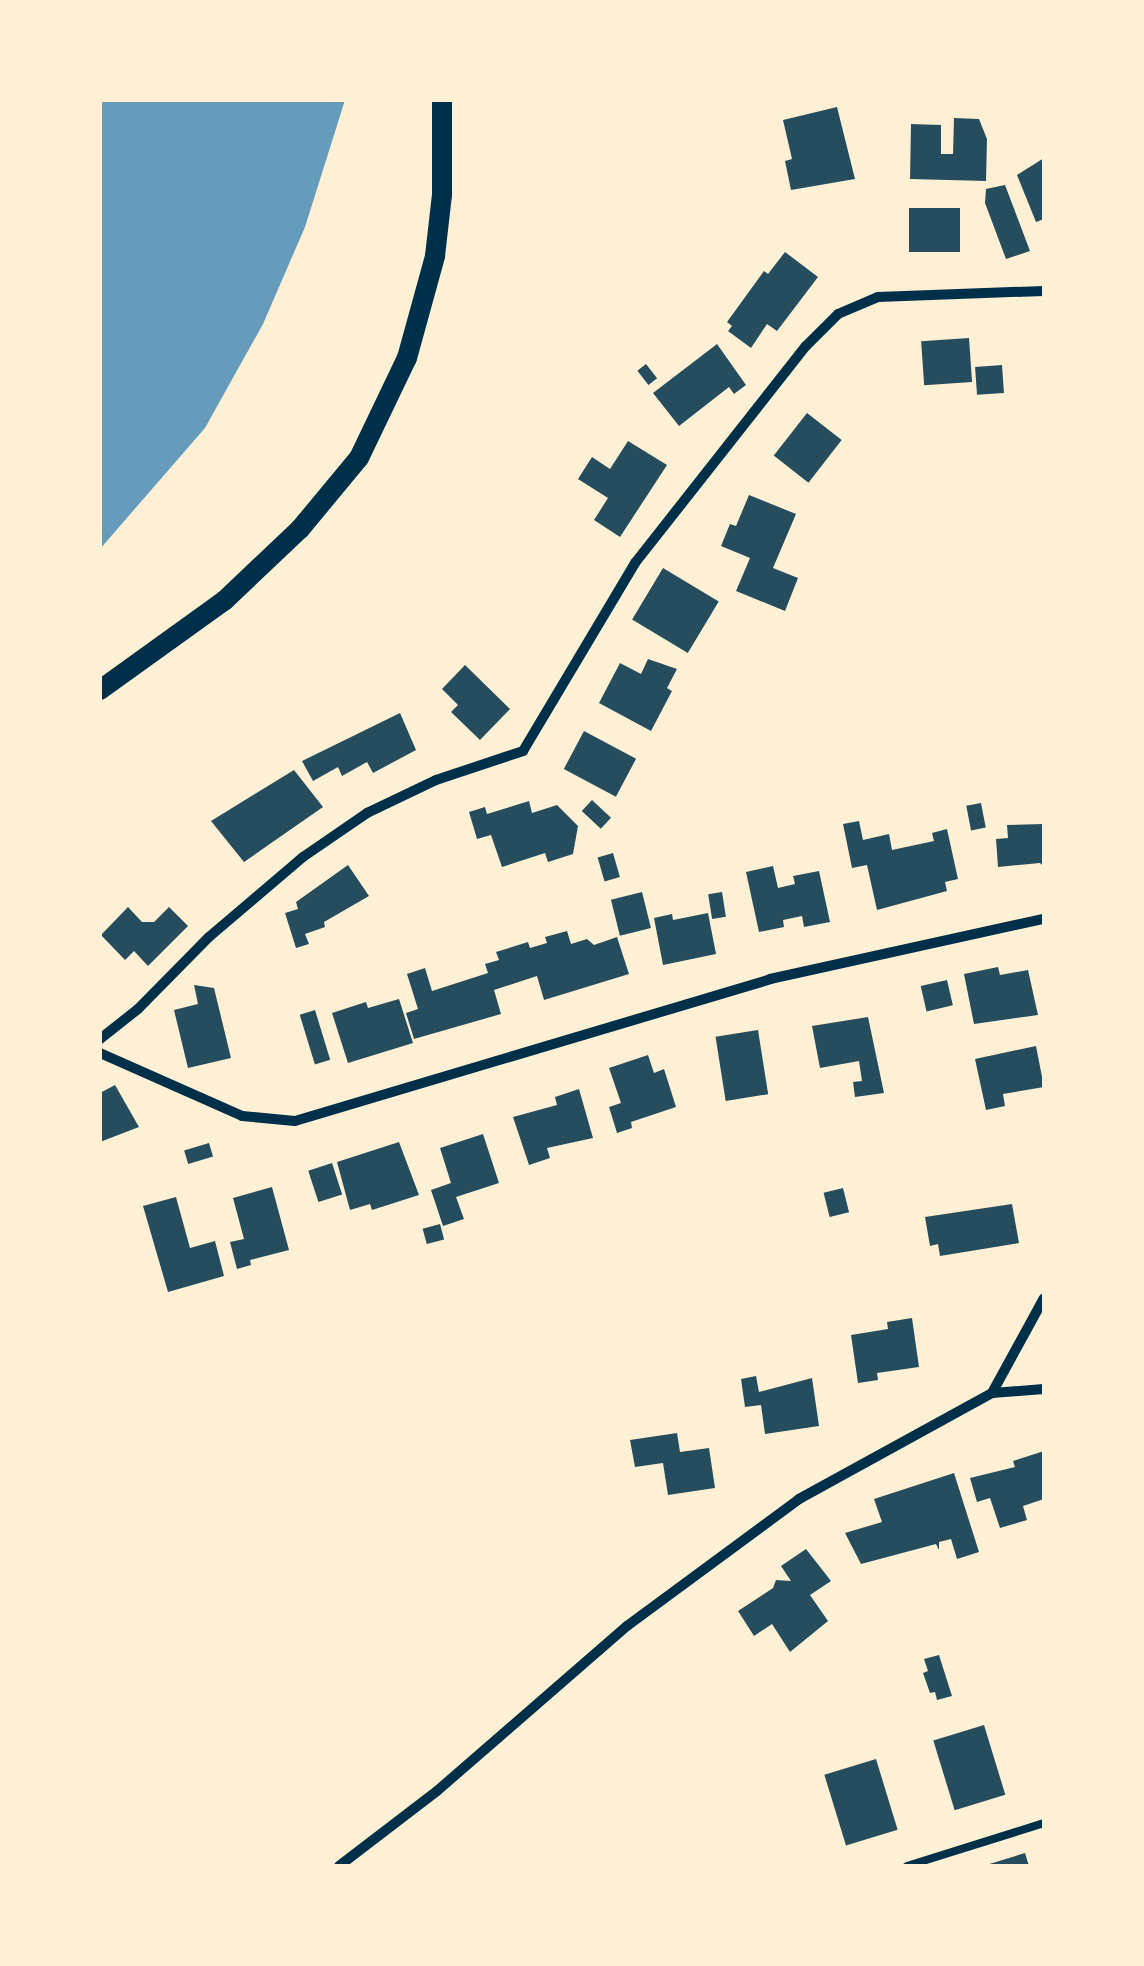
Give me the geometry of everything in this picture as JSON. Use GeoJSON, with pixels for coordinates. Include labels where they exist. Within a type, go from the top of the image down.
{"type":"FeatureCollection","features":[{"type":"Feature","properties":{"kind":"main road"},"geometry":{"type":"LineString","coordinates":[[100,690],[224,600],[300,529],[359,458],[407,358],[435,256],[442,194],[442,100]]}},
{"type":"Feature","properties":{"kind":"street"},"geometry":{"type":"LineString","coordinates":[[100,1039],[138,1009],[208,937],[303,857],[367,812],[436,780],[523,751],[635,563],[794,360],[838,314],[878,297],[1044,291]]}},
{"type":"Feature","properties":{"kind":"street"},"geometry":{"type":"LineString","coordinates":[[100,1052],[242,1116],[295,1120],[770,979],[1044,920]]}},
{"type":"Feature","properties":{"kind":"street"},"geometry":{"type":"LineString","coordinates":[[992,1392],[1044,1298]]}},
{"type":"Feature","properties":{"kind":"street"},"geometry":{"type":"LineString","coordinates":[[339,1866],[437,1791],[626,1626],[799,1499],[992,1392],[1044,1389]]}},
{"type":"Feature","properties":{"kind":"lane"},"geometry":{"type":"LineString","coordinates":[[907,1866],[1044,1824]]}},
{"type":"Feature","properties":{"kind":"water"},"geometry":{"type":"Polygon","coordinates":[[[100,100],[345,100],[305,227],[263,324],[205,428],[100,549],[100,100]]]}},
{"type":"Feature","properties":{"kind":"building"},"geometry":{"type":"Polygon","coordinates":[[[837,107],[855,179],[791,190],[785,161],[792,159],[783,120],[837,107]]]}},
{"type":"Feature","properties":{"kind":"building"},"geometry":{"type":"Polygon","coordinates":[[[954,118],[979,119],[987,139],[986,181],[910,179],[911,124],[941,125],[941,154],[953,154],[954,118]]]}},
{"type":"Feature","properties":{"kind":"building"},"geometry":{"type":"Polygon","coordinates":[[[1044,158],[1044,219],[1036,222],[1017,175],[1044,158]]]}},
{"type":"Feature","properties":{"kind":"building"},"geometry":{"type":"Polygon","coordinates":[[[1005,185],[1030,251],[1006,259],[985,203],[986,189],[1005,185]]]}},
{"type":"Feature","properties":{"kind":"building"},"geometry":{"type":"Polygon","coordinates":[[[909,208],[960,208],[960,252],[909,252],[909,208]]]}},
{"type":"Feature","properties":{"kind":"building"},"geometry":{"type":"Polygon","coordinates":[[[785,252],[818,277],[777,331],[767,324],[751,348],[728,331],[732,326],[727,322],[764,271],[768,274],[785,252]]]}},
{"type":"Feature","properties":{"kind":"building"},"geometry":{"type":"Polygon","coordinates":[[[969,338],[972,382],[924,385],[921,341],[969,338]]]}},
{"type":"Feature","properties":{"kind":"building"},"geometry":{"type":"Polygon","coordinates":[[[717,344],[746,385],[734,394],[729,387],[679,426],[653,393],[717,344]]]}},
{"type":"Feature","properties":{"kind":"building"},"geometry":{"type":"Polygon","coordinates":[[[646,364],[657,378],[648,385],[637,371],[646,364]]]}},
{"type":"Feature","properties":{"kind":"building"},"geometry":{"type":"Polygon","coordinates":[[[1002,365],[1004,393],[977,395],[975,367],[1002,365]]]}},
{"type":"Feature","properties":{"kind":"building"},"geometry":{"type":"Polygon","coordinates":[[[807,413],[842,440],[808,483],[774,456],[807,413]]]}},
{"type":"Feature","properties":{"kind":"building"},"geometry":{"type":"Polygon","coordinates":[[[628,441],[667,465],[620,537],[594,520],[608,498],[578,479],[592,457],[610,469],[628,441]]]}},
{"type":"Feature","properties":{"kind":"building"},"geometry":{"type":"Polygon","coordinates":[[[749,495],[796,514],[773,568],[798,578],[785,611],[736,591],[750,558],[721,546],[730,524],[736,526],[749,495]]]}},
{"type":"Feature","properties":{"kind":"building"},"geometry":{"type":"Polygon","coordinates":[[[663,568],[719,601],[688,653],[632,619],[663,568]]]}},
{"type":"Feature","properties":{"kind":"building"},"geometry":{"type":"Polygon","coordinates":[[[648,659],[677,669],[667,688],[672,691],[651,731],[599,703],[620,663],[641,674],[648,659]]]}},
{"type":"Feature","properties":{"kind":"building"},"geometry":{"type":"Polygon","coordinates":[[[465,665],[510,709],[480,740],[451,712],[458,705],[442,689],[465,665]]]}},
{"type":"Feature","properties":{"kind":"building"},"geometry":{"type":"Polygon","coordinates":[[[400,713],[416,750],[373,773],[367,762],[342,776],[338,767],[313,781],[302,761],[400,713]]]}},
{"type":"Feature","properties":{"kind":"building"},"geometry":{"type":"Polygon","coordinates":[[[584,731],[636,759],[616,797],[564,769],[584,731]]]}},
{"type":"Feature","properties":{"kind":"building"},"geometry":{"type":"Polygon","coordinates":[[[294,770],[323,807],[244,862],[211,821],[294,770]]]}},
{"type":"Feature","properties":{"kind":"building"},"geometry":{"type":"Polygon","coordinates":[[[592,800],[611,818],[601,829],[582,811],[592,800]]]}},
{"type":"Feature","properties":{"kind":"building"},"geometry":{"type":"Polygon","coordinates":[[[529,801],[532,813],[557,805],[578,826],[573,854],[548,862],[545,853],[502,867],[491,835],[477,839],[469,812],[485,807],[487,814],[529,801]]]}},
{"type":"Feature","properties":{"kind":"building"},"geometry":{"type":"Polygon","coordinates":[[[981,803],[986,828],[971,830],[966,806],[981,803]]]}},
{"type":"Feature","properties":{"kind":"building"},"geometry":{"type":"Polygon","coordinates":[[[859,821],[863,840],[889,834],[892,850],[934,841],[932,833],[947,829],[958,879],[945,882],[947,891],[877,910],[867,865],[852,868],[843,824],[859,821]]]}},
{"type":"Feature","properties":{"kind":"building"},"geometry":{"type":"Polygon","coordinates":[[[1044,824],[1044,867],[1040,863],[998,867],[996,839],[1008,838],[1007,825],[1044,824]]]}},
{"type":"Feature","properties":{"kind":"building"},"geometry":{"type":"Polygon","coordinates":[[[613,853],[620,877],[605,881],[598,857],[613,853]]]}},
{"type":"Feature","properties":{"kind":"building"},"geometry":{"type":"Polygon","coordinates":[[[348,865],[369,896],[324,922],[325,927],[305,934],[309,944],[296,948],[285,913],[298,909],[296,902],[348,865]]]}},
{"type":"Feature","properties":{"kind":"building"},"geometry":{"type":"Polygon","coordinates":[[[773,866],[778,888],[795,884],[793,876],[819,871],[830,922],[804,927],[802,916],[783,920],[784,927],[759,932],[746,872],[773,866]]]}},
{"type":"Feature","properties":{"kind":"building"},"geometry":{"type":"Polygon","coordinates":[[[642,892],[651,928],[620,936],[611,900],[642,892]]]}},
{"type":"Feature","properties":{"kind":"building"},"geometry":{"type":"Polygon","coordinates":[[[722,892],[726,917],[712,919],[708,894],[722,892]]]}},
{"type":"Feature","properties":{"kind":"building"},"geometry":{"type":"Polygon","coordinates":[[[128,907],[142,922],[154,922],[169,907],[188,926],[148,966],[134,951],[125,960],[101,935],[128,907]]]}},
{"type":"Feature","properties":{"kind":"building"},"geometry":{"type":"Polygon","coordinates":[[[708,913],[716,954],[663,965],[654,918],[672,914],[673,920],[708,913]]]}},
{"type":"Feature","properties":{"kind":"building"},"geometry":{"type":"Polygon","coordinates":[[[567,931],[571,944],[587,939],[594,945],[617,937],[629,974],[544,1000],[537,976],[494,990],[501,1014],[414,1039],[406,1013],[418,1009],[407,974],[425,968],[432,991],[488,973],[485,964],[499,960],[496,952],[528,942],[530,948],[547,943],[545,937],[567,931]]]}},
{"type":"Feature","properties":{"kind":"building"},"geometry":{"type":"Polygon","coordinates":[[[998,967],[1000,975],[1028,970],[1038,1015],[974,1024],[964,974],[998,967]]]}},
{"type":"Feature","properties":{"kind":"building"},"geometry":{"type":"Polygon","coordinates":[[[947,980],[953,1005],[927,1011],[921,986],[947,980]]]}},
{"type":"Feature","properties":{"kind":"building"},"geometry":{"type":"Polygon","coordinates":[[[194,985],[214,988],[231,1058],[188,1068],[174,1010],[198,1004],[194,985]]]}},
{"type":"Feature","properties":{"kind":"building"},"geometry":{"type":"Polygon","coordinates":[[[399,999],[413,1043],[348,1063],[332,1013],[366,1002],[368,1008],[399,999]]]}},
{"type":"Feature","properties":{"kind":"building"},"geometry":{"type":"Polygon","coordinates":[[[315,1010],[330,1060],[315,1064],[300,1015],[315,1010]]]}},
{"type":"Feature","properties":{"kind":"building"},"geometry":{"type":"Polygon","coordinates":[[[868,1017],[884,1093],[855,1097],[853,1082],[862,1081],[859,1061],[820,1068],[812,1026],[868,1017]]]}},
{"type":"Feature","properties":{"kind":"building"},"geometry":{"type":"Polygon","coordinates":[[[758,1030],[768,1094],[726,1101],[716,1037],[758,1030]]]}},
{"type":"Feature","properties":{"kind":"building"},"geometry":{"type":"Polygon","coordinates":[[[1036,1046],[1044,1087],[1003,1094],[1005,1106],[986,1110],[975,1059],[1036,1046]]]}},
{"type":"Feature","properties":{"kind":"building"},"geometry":{"type":"Polygon","coordinates":[[[648,1055],[654,1073],[664,1069],[676,1107],[631,1122],[632,1128],[617,1133],[609,1107],[621,1103],[609,1068],[648,1055]]]}},
{"type":"Feature","properties":{"kind":"building"},"geometry":{"type":"Polygon","coordinates":[[[115,1085],[139,1127],[100,1142],[100,1093],[115,1085]]]}},
{"type":"Feature","properties":{"kind":"building"},"geometry":{"type":"Polygon","coordinates":[[[579,1089],[593,1138],[547,1148],[550,1158],[529,1165],[513,1117],[557,1105],[555,1097],[579,1089]]]}},
{"type":"Feature","properties":{"kind":"building"},"geometry":{"type":"Polygon","coordinates":[[[483,1134],[499,1183],[456,1197],[464,1219],[443,1226],[431,1190],[451,1183],[440,1148],[483,1134]]]}},
{"type":"Feature","properties":{"kind":"building"},"geometry":{"type":"Polygon","coordinates":[[[399,1142],[419,1195],[372,1210],[370,1204],[350,1210],[337,1162],[399,1142]]]}},
{"type":"Feature","properties":{"kind":"building"},"geometry":{"type":"Polygon","coordinates":[[[209,1143],[213,1156],[188,1164],[184,1151],[209,1143]]]}},
{"type":"Feature","properties":{"kind":"building"},"geometry":{"type":"Polygon","coordinates":[[[332,1163],[342,1194],[318,1202],[308,1171],[332,1163]]]}},
{"type":"Feature","properties":{"kind":"building"},"geometry":{"type":"Polygon","coordinates":[[[272,1187],[289,1250],[250,1260],[251,1265],[237,1269],[230,1242],[244,1239],[233,1198],[272,1187]]]}},
{"type":"Feature","properties":{"kind":"building"},"geometry":{"type":"Polygon","coordinates":[[[843,1188],[849,1212],[830,1217],[824,1193],[843,1188]]]}},
{"type":"Feature","properties":{"kind":"building"},"geometry":{"type":"Polygon","coordinates":[[[176,1197],[190,1248],[215,1241],[224,1276],[168,1292],[143,1206],[176,1197]]]}},
{"type":"Feature","properties":{"kind":"building"},"geometry":{"type":"Polygon","coordinates":[[[1012,1204],[1019,1243],[940,1256],[938,1244],[930,1246],[925,1217],[1012,1204]]]}},
{"type":"Feature","properties":{"kind":"building"},"geometry":{"type":"Polygon","coordinates":[[[440,1224],[444,1239],[427,1244],[423,1229],[440,1224]]]}},
{"type":"Feature","properties":{"kind":"building"},"geometry":{"type":"Polygon","coordinates":[[[912,1318],[919,1367],[877,1373],[878,1380],[858,1383],[851,1335],[888,1329],[887,1322],[912,1318]]]}},
{"type":"Feature","properties":{"kind":"building"},"geometry":{"type":"Polygon","coordinates":[[[756,1376],[759,1392],[812,1378],[819,1426],[765,1434],[761,1405],[745,1407],[741,1379],[756,1376]]]}},
{"type":"Feature","properties":{"kind":"building"},"geometry":{"type":"Polygon","coordinates":[[[677,1433],[680,1452],[709,1448],[715,1488],[668,1495],[663,1463],[635,1467],[630,1440],[677,1433]]]}},
{"type":"Feature","properties":{"kind":"building"},"geometry":{"type":"Polygon","coordinates":[[[1044,1451],[1044,1499],[1023,1506],[1027,1520],[1000,1528],[990,1498],[977,1502],[970,1478],[1015,1467],[1013,1461],[1044,1451]]]}},
{"type":"Feature","properties":{"kind":"building"},"geometry":{"type":"Polygon","coordinates":[[[954,1473],[979,1552],[957,1559],[951,1539],[939,1542],[939,1550],[936,1544],[861,1564],[845,1533],[882,1522],[874,1499],[954,1473]]]}},
{"type":"Feature","properties":{"kind":"building"},"geometry":{"type":"Polygon","coordinates":[[[806,1549],[831,1581],[810,1595],[828,1621],[790,1652],[772,1624],[754,1636],[738,1611],[773,1588],[776,1580],[791,1581],[781,1566],[806,1549]]]}},
{"type":"Feature","properties":{"kind":"building"},"geometry":{"type":"Polygon","coordinates":[[[939,1655],[952,1696],[937,1700],[923,1673],[928,1671],[924,1659],[939,1655]]]}},
{"type":"Feature","properties":{"kind":"building"},"geometry":{"type":"Polygon","coordinates":[[[984,1725],[1005,1795],[955,1810],[933,1740],[984,1725]]]}},
{"type":"Feature","properties":{"kind":"building"},"geometry":{"type":"Polygon","coordinates":[[[876,1759],[898,1830],[846,1846],[824,1775],[876,1759]]]}},
{"type":"Feature","properties":{"kind":"building"},"geometry":{"type":"Polygon","coordinates":[[[1025,1853],[1029,1866],[986,1866],[986,1865],[1025,1853]]]}}]}
